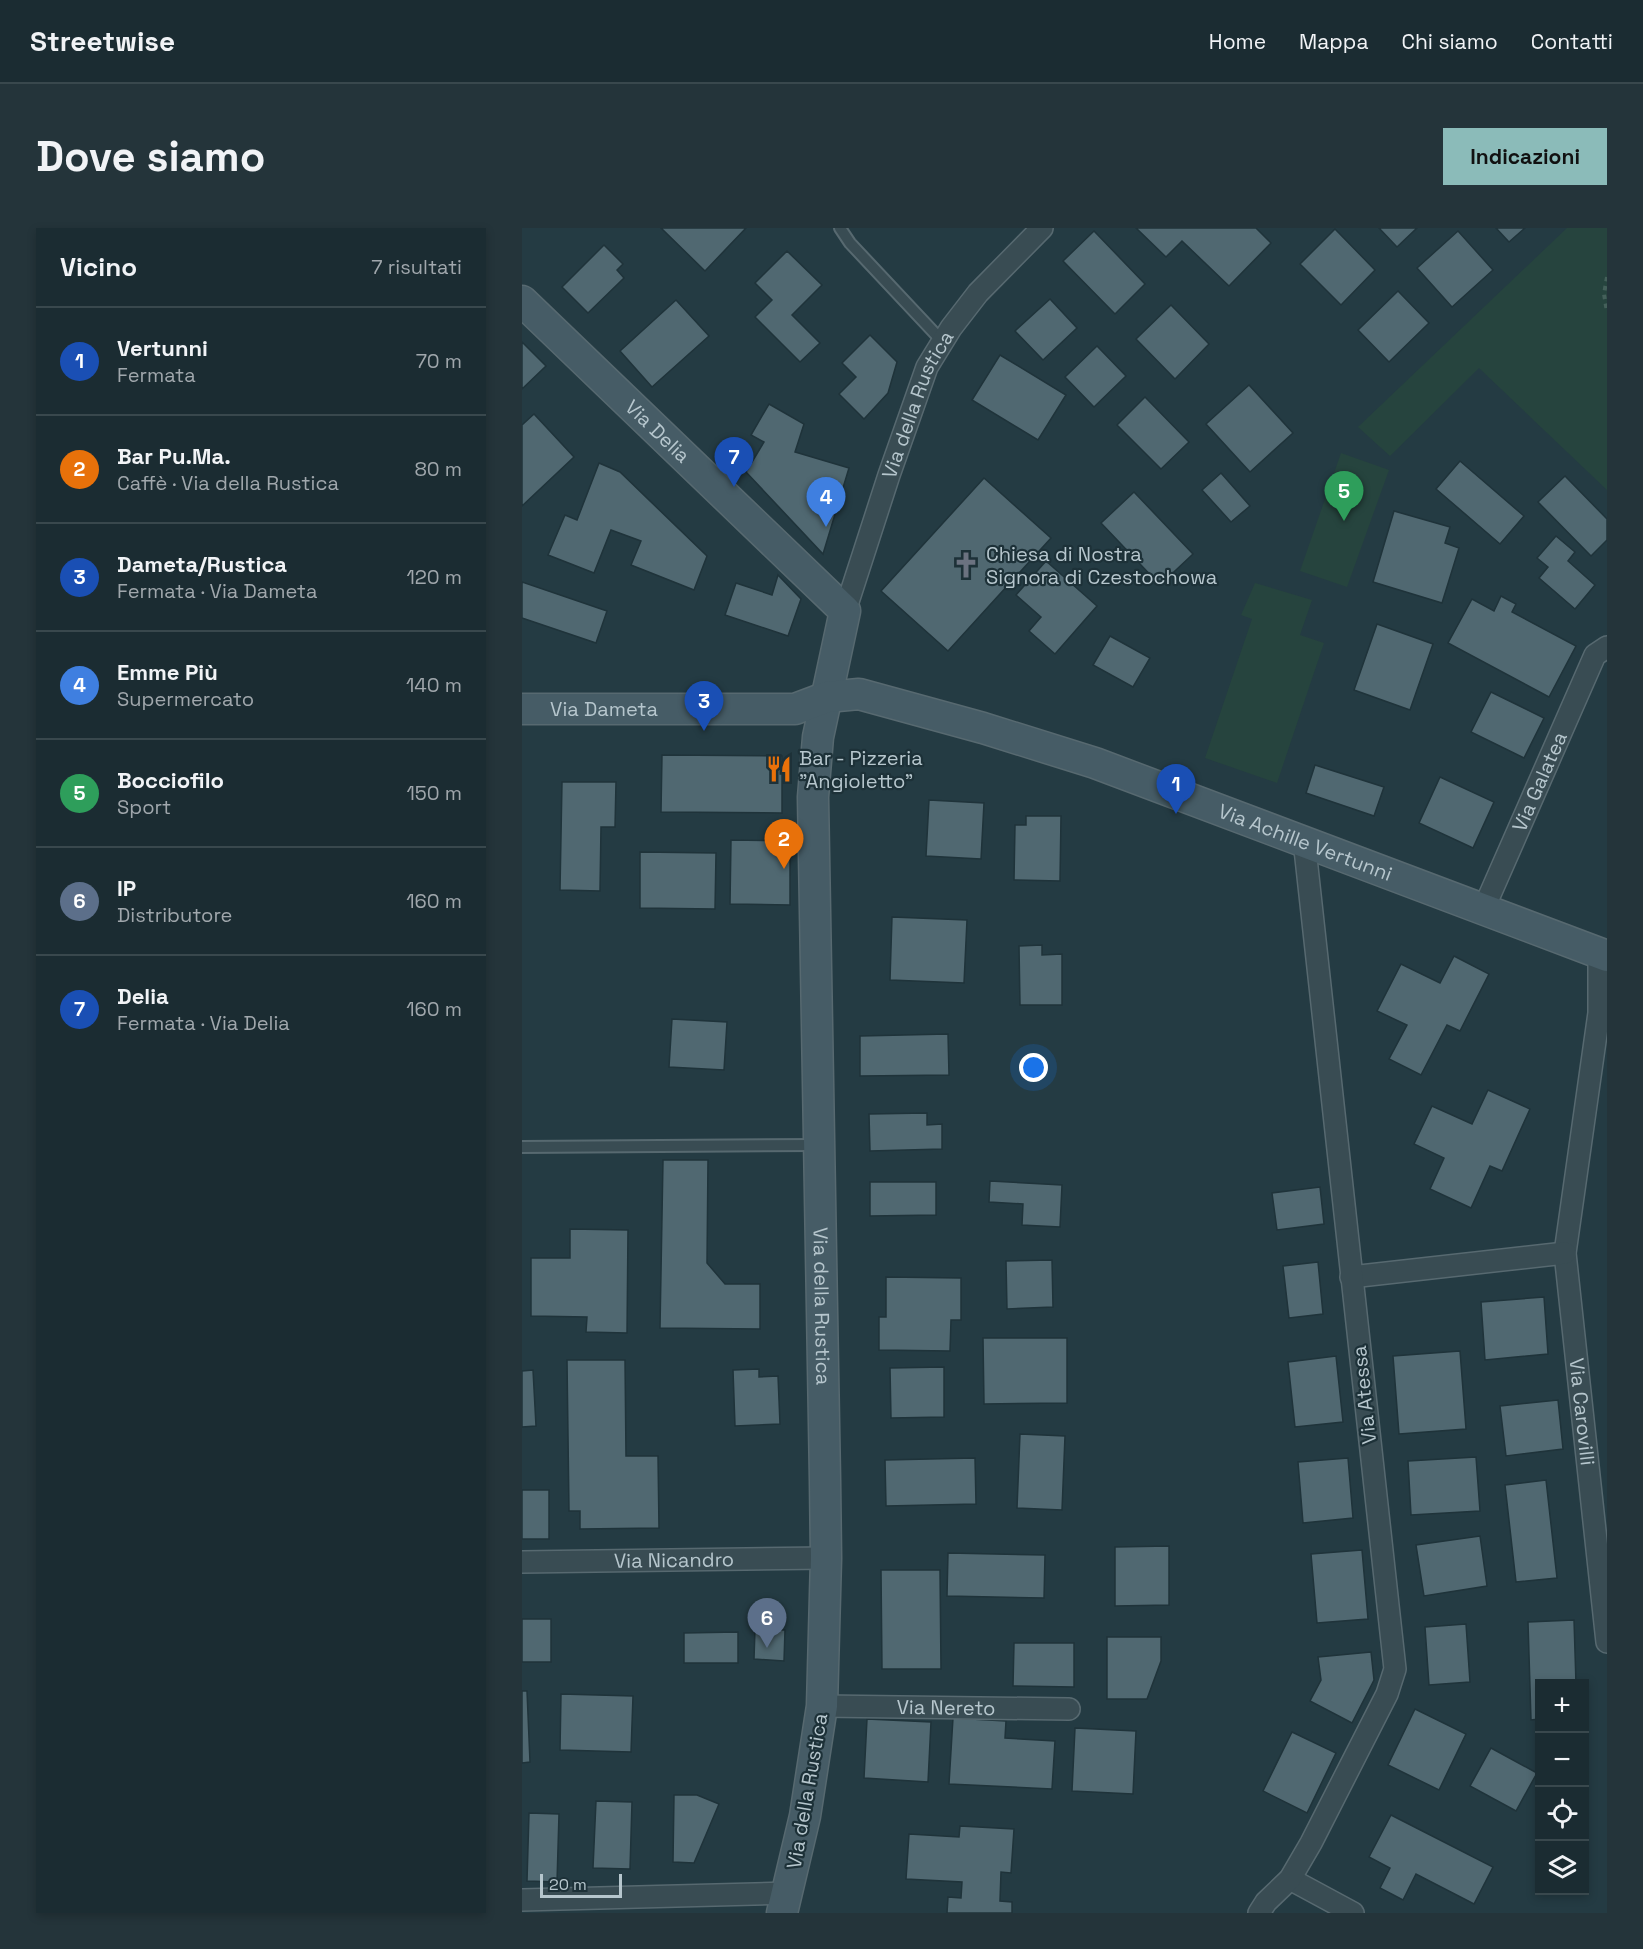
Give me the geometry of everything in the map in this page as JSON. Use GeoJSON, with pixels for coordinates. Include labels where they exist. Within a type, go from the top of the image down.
{"type":"FeatureCollection","features":[{"type":"Feature","properties":{"kind":"street","name":"Via della Rustica"},"geometry":{"type":"LineString","coordinates":[[785,1903],[814,1764],[822,1706],[826,1557],[813,797],[815,750],[845,611],[885,485],[927,367],[942,341],[978,293],[1042,228]]}},
{"type":"Feature","properties":{"kind":"street","name":"Via Delia"},"geometry":{"type":"LineString","coordinates":[[522,301],[845,611]]}},
{"type":"Feature","properties":{"kind":"street","name":"Via Galatea"},"geometry":{"type":"LineString","coordinates":[[1484,908],[1601,651],[1607,630]]}},
{"type":"Feature","properties":{"kind":"street","name":"Via Achille Vertunni"},"geometry":{"type":"LineString","coordinates":[[827,697],[859,694],[994,731],[1088,760],[1603,954]]}},
{"type":"Feature","properties":{"kind":"street","name":"Via Dameta"},"geometry":{"type":"LineString","coordinates":[[522,709],[795,710],[827,697]]}},
{"type":"Feature","properties":{"kind":"street","name":"Via Atessa"},"geometry":{"type":"LineString","coordinates":[[1259,1913],[1266,1902],[1290,1879],[1311,1843],[1380,1709],[1395,1670],[1304,840]]}},
{"type":"Feature","properties":{"kind":"street","name":"Via Carovilli"},"geometry":{"type":"LineString","coordinates":[[1603,954],[1603,1020],[1565,1253],[1607,1642]]}},
{"type":"Feature","properties":{"kind":"street"},"geometry":{"type":"LineString","coordinates":[[1352,1277],[1565,1253]]}},
{"type":"Feature","properties":{"kind":"street","name":"Via Nicandro"},"geometry":{"type":"LineString","coordinates":[[522,1562],[826,1557]]}},
{"type":"Feature","properties":{"kind":"street","name":"Via Nereto"},"geometry":{"type":"LineString","coordinates":[[822,1706],[1069,1709]]}},
{"type":"Feature","properties":{"kind":"street"},"geometry":{"type":"LineString","coordinates":[[1290,1879],[1353,1913]]}},
{"type":"Feature","properties":{"kind":"street"},"geometry":{"type":"LineString","coordinates":[[522,1900],[785,1903]]}},
{"type":"Feature","properties":{"kind":"lane"},"geometry":{"type":"LineString","coordinates":[[840,228],[850,243],[942,341]]}},
{"type":"Feature","properties":{"kind":"lane"},"geometry":{"type":"LineString","coordinates":[[522,1147],[820,1144]]}},
{"type":"Feature","properties":{"kind":"path"},"geometry":{"type":"LineString","coordinates":[[1607,277],[1604,294],[1607,312]]}},
{"type":"Feature","properties":{"kind":"green space"},"geometry":{"type":"Polygon","coordinates":[[[1567,228],[1607,228],[1607,490],[1479,368],[1390,456],[1358,427],[1567,228]]]}},
{"type":"Feature","properties":{"kind":"green space"},"geometry":{"type":"Polygon","coordinates":[[[1341,453],[1389,470],[1347,587],[1300,571],[1341,453]]]}},
{"type":"Feature","properties":{"kind":"green space"},"geometry":{"type":"Polygon","coordinates":[[[1255,583],[1312,600],[1300,635],[1324,643],[1277,783],[1205,758],[1252,619],[1241,615],[1255,583]]]}},
{"type":"Feature","properties":{"kind":"building"},"geometry":{"type":"Polygon","coordinates":[[[661,228],[746,228],[705,271],[661,228]]]}},
{"type":"Feature","properties":{"kind":"building"},"geometry":{"type":"Polygon","coordinates":[[[1136,228],[1256,228],[1271,243],[1229,286],[1182,241],[1166,257],[1136,228]]]}},
{"type":"Feature","properties":{"kind":"building"},"geometry":{"type":"Polygon","coordinates":[[[1379,228],[1417,228],[1397,247],[1379,228]]]}},
{"type":"Feature","properties":{"kind":"building"},"geometry":{"type":"Polygon","coordinates":[[[1496,228],[1525,228],[1509,242],[1496,228]]]}},
{"type":"Feature","properties":{"kind":"building"},"geometry":{"type":"Polygon","coordinates":[[[1335,229],[1375,270],[1341,305],[1300,264],[1335,229]]]}},
{"type":"Feature","properties":{"kind":"building"},"geometry":{"type":"Polygon","coordinates":[[[1094,231],[1145,284],[1115,314],[1063,261],[1094,231]]]}},
{"type":"Feature","properties":{"kind":"building"},"geometry":{"type":"Polygon","coordinates":[[[1458,231],[1493,270],[1452,307],[1417,268],[1458,231]]]}},
{"type":"Feature","properties":{"kind":"building"},"geometry":{"type":"Polygon","coordinates":[[[604,245],[623,264],[617,270],[624,278],[588,313],[562,287],[604,245]]]}},
{"type":"Feature","properties":{"kind":"building"},"geometry":{"type":"Polygon","coordinates":[[[787,251],[822,285],[792,315],[820,343],[800,362],[755,317],[772,300],[755,283],[787,251]]]}},
{"type":"Feature","properties":{"kind":"building"},"geometry":{"type":"Polygon","coordinates":[[[1398,291],[1429,323],[1389,362],[1358,330],[1398,291]]]}},
{"type":"Feature","properties":{"kind":"building"},"geometry":{"type":"Polygon","coordinates":[[[1050,299],[1077,328],[1043,360],[1015,331],[1050,299]]]}},
{"type":"Feature","properties":{"kind":"building"},"geometry":{"type":"Polygon","coordinates":[[[676,300],[709,336],[652,387],[620,351],[676,300]]]}},
{"type":"Feature","properties":{"kind":"building"},"geometry":{"type":"Polygon","coordinates":[[[1171,305],[1209,344],[1175,379],[1136,339],[1171,305]]]}},
{"type":"Feature","properties":{"kind":"building"},"geometry":{"type":"Polygon","coordinates":[[[870,335],[897,362],[888,393],[864,419],[839,394],[856,377],[842,363],[870,335]]]}},
{"type":"Feature","properties":{"kind":"building"},"geometry":{"type":"Polygon","coordinates":[[[522,342],[546,366],[522,389],[522,342]]]}},
{"type":"Feature","properties":{"kind":"building"},"geometry":{"type":"Polygon","coordinates":[[[1097,346],[1126,376],[1094,407],[1065,377],[1097,346]]]}},
{"type":"Feature","properties":{"kind":"building"},"geometry":{"type":"Polygon","coordinates":[[[1000,355],[1066,395],[1038,440],[972,400],[1000,355]]]}},
{"type":"Feature","properties":{"kind":"building"},"geometry":{"type":"Polygon","coordinates":[[[1249,385],[1293,433],[1250,472],[1206,424],[1249,385]]]}},
{"type":"Feature","properties":{"kind":"building"},"geometry":{"type":"Polygon","coordinates":[[[1145,397],[1189,442],[1161,469],[1117,425],[1145,397]]]}},
{"type":"Feature","properties":{"kind":"building"},"geometry":{"type":"Polygon","coordinates":[[[769,404],[804,424],[795,452],[849,468],[823,554],[746,472],[764,442],[751,435],[769,404]]]}},
{"type":"Feature","properties":{"kind":"building"},"geometry":{"type":"Polygon","coordinates":[[[534,414],[574,457],[522,506],[522,425],[534,414]]]}},
{"type":"Feature","properties":{"kind":"building"},"geometry":{"type":"Polygon","coordinates":[[[1460,461],[1524,516],[1500,544],[1436,489],[1460,461]]]}},
{"type":"Feature","properties":{"kind":"building"},"geometry":{"type":"Polygon","coordinates":[[[599,463],[620,472],[707,556],[694,590],[631,565],[641,541],[611,530],[594,573],[548,555],[565,515],[577,520],[599,463]]]}},
{"type":"Feature","properties":{"kind":"building"},"geometry":{"type":"Polygon","coordinates":[[[1221,473],[1250,506],[1231,522],[1202,490],[1221,473]]]}},
{"type":"Feature","properties":{"kind":"building"},"geometry":{"type":"Polygon","coordinates":[[[1565,476],[1607,519],[1607,540],[1591,556],[1538,502],[1565,476]]]}},
{"type":"Feature","properties":{"kind":"building","name":"Chiesa di Nostra Signora di Czestochowa"},"geometry":{"type":"Polygon","coordinates":[[[984,478],[1051,538],[948,651],[881,591],[984,478]]]}},
{"type":"Feature","properties":{"kind":"building"},"geometry":{"type":"Polygon","coordinates":[[[1134,492],[1193,554],[1160,585],[1101,523],[1134,492]]]}},
{"type":"Feature","properties":{"kind":"building"},"geometry":{"type":"Polygon","coordinates":[[[1394,511],[1450,527],[1445,543],[1459,548],[1442,603],[1373,582],[1394,511]]]}},
{"type":"Feature","properties":{"kind":"building"},"geometry":{"type":"Polygon","coordinates":[[[1556,536],[1575,552],[1568,561],[1595,585],[1575,609],[1539,578],[1548,567],[1537,558],[1556,536]]]}},
{"type":"Feature","properties":{"kind":"building"},"geometry":{"type":"Polygon","coordinates":[[[1046,561],[1097,606],[1055,654],[1029,631],[1041,617],[1016,595],[1046,561]]]}},
{"type":"Feature","properties":{"kind":"building"},"geometry":{"type":"Polygon","coordinates":[[[778,575],[801,599],[788,636],[725,615],[736,583],[772,595],[778,575]]]}},
{"type":"Feature","properties":{"kind":"building"},"geometry":{"type":"Polygon","coordinates":[[[522,582],[607,611],[596,643],[522,618],[522,582]]]}},
{"type":"Feature","properties":{"kind":"building"},"geometry":{"type":"Polygon","coordinates":[[[1501,596],[1516,604],[1512,612],[1576,646],[1549,697],[1448,643],[1472,599],[1494,611],[1501,596]]]}},
{"type":"Feature","properties":{"kind":"building"},"geometry":{"type":"Polygon","coordinates":[[[1377,624],[1433,644],[1410,710],[1354,690],[1377,624]]]}},
{"type":"Feature","properties":{"kind":"building"},"geometry":{"type":"Polygon","coordinates":[[[1110,636],[1150,658],[1133,687],[1093,665],[1110,636]]]}},
{"type":"Feature","properties":{"kind":"building"},"geometry":{"type":"Polygon","coordinates":[[[1491,692],[1544,718],[1524,758],[1471,732],[1491,692]]]}},
{"type":"Feature","properties":{"kind":"building"},"geometry":{"type":"Polygon","coordinates":[[[662,755],[782,756],[782,813],[661,812],[662,755]]]}},
{"type":"Feature","properties":{"kind":"building"},"geometry":{"type":"Polygon","coordinates":[[[1315,765],[1384,787],[1374,816],[1306,793],[1315,765]]]}},
{"type":"Feature","properties":{"kind":"building"},"geometry":{"type":"Polygon","coordinates":[[[1440,777],[1494,802],[1473,848],[1419,823],[1440,777]]]}},
{"type":"Feature","properties":{"kind":"building"},"geometry":{"type":"Polygon","coordinates":[[[562,782],[616,782],[615,827],[601,827],[600,891],[560,890],[562,782]]]}},
{"type":"Feature","properties":{"kind":"building"},"geometry":{"type":"Polygon","coordinates":[[[929,800],[984,803],[981,859],[926,856],[929,800]]]}},
{"type":"Feature","properties":{"kind":"building"},"geometry":{"type":"Polygon","coordinates":[[[1026,816],[1061,816],[1060,881],[1014,880],[1015,825],[1026,825],[1026,816]]]}},
{"type":"Feature","properties":{"kind":"building"},"geometry":{"type":"Polygon","coordinates":[[[731,840],[790,841],[790,905],[730,904],[731,840]]]}},
{"type":"Feature","properties":{"kind":"building"},"geometry":{"type":"Polygon","coordinates":[[[640,852],[716,853],[715,909],[640,908],[640,852]]]}},
{"type":"Feature","properties":{"kind":"building"},"geometry":{"type":"Polygon","coordinates":[[[892,917],[967,920],[964,983],[890,980],[892,917]]]}},
{"type":"Feature","properties":{"kind":"building"},"geometry":{"type":"Polygon","coordinates":[[[1042,945],[1042,955],[1062,954],[1062,1005],[1020,1005],[1019,946],[1042,945]]]}},
{"type":"Feature","properties":{"kind":"building"},"geometry":{"type":"Polygon","coordinates":[[[1454,956],[1489,974],[1460,1031],[1447,1025],[1421,1075],[1389,1059],[1407,1025],[1377,1011],[1401,964],[1440,983],[1454,956]]]}},
{"type":"Feature","properties":{"kind":"building"},"geometry":{"type":"Polygon","coordinates":[[[672,1019],[727,1022],[724,1070],[669,1067],[672,1019]]]}},
{"type":"Feature","properties":{"kind":"building"},"geometry":{"type":"Polygon","coordinates":[[[948,1034],[949,1075],[860,1076],[860,1036],[948,1034]]]}},
{"type":"Feature","properties":{"kind":"building"},"geometry":{"type":"Polygon","coordinates":[[[1488,1090],[1530,1109],[1502,1171],[1490,1166],[1471,1208],[1430,1189],[1444,1158],[1414,1144],[1432,1106],[1472,1124],[1488,1090]]]}},
{"type":"Feature","properties":{"kind":"building"},"geometry":{"type":"Polygon","coordinates":[[[927,1113],[927,1125],[942,1124],[942,1149],[870,1151],[869,1114],[927,1113]]]}},
{"type":"Feature","properties":{"kind":"building"},"geometry":{"type":"Polygon","coordinates":[[[663,1160],[708,1160],[707,1263],[725,1284],[760,1284],[760,1329],[660,1328],[663,1160]]]}},
{"type":"Feature","properties":{"kind":"building"},"geometry":{"type":"Polygon","coordinates":[[[990,1181],[1062,1185],[1060,1227],[1022,1225],[1023,1204],[989,1202],[990,1181]]]}},
{"type":"Feature","properties":{"kind":"building"},"geometry":{"type":"Polygon","coordinates":[[[870,1182],[936,1182],[936,1215],[870,1216],[870,1182]]]}},
{"type":"Feature","properties":{"kind":"building"},"geometry":{"type":"Polygon","coordinates":[[[1320,1187],[1324,1224],[1277,1230],[1272,1193],[1320,1187]]]}},
{"type":"Feature","properties":{"kind":"building"},"geometry":{"type":"Polygon","coordinates":[[[570,1229],[628,1230],[627,1333],[586,1332],[587,1317],[531,1316],[531,1258],[570,1258],[570,1229]]]}},
{"type":"Feature","properties":{"kind":"building"},"geometry":{"type":"Polygon","coordinates":[[[1052,1260],[1053,1307],[1007,1309],[1006,1261],[1052,1260]]]}},
{"type":"Feature","properties":{"kind":"building"},"geometry":{"type":"Polygon","coordinates":[[[1318,1262],[1323,1314],[1289,1318],[1283,1266],[1318,1262]]]}},
{"type":"Feature","properties":{"kind":"building"},"geometry":{"type":"Polygon","coordinates":[[[886,1277],[961,1278],[961,1320],[951,1320],[950,1351],[879,1350],[879,1317],[886,1317],[886,1277]]]}},
{"type":"Feature","properties":{"kind":"building"},"geometry":{"type":"Polygon","coordinates":[[[1544,1297],[1548,1354],[1485,1360],[1481,1302],[1544,1297]]]}},
{"type":"Feature","properties":{"kind":"building"},"geometry":{"type":"Polygon","coordinates":[[[983,1338],[1067,1338],[1067,1403],[984,1404],[983,1338]]]}},
{"type":"Feature","properties":{"kind":"building"},"geometry":{"type":"Polygon","coordinates":[[[1460,1351],[1466,1429],[1399,1434],[1393,1356],[1460,1351]]]}},
{"type":"Feature","properties":{"kind":"building"},"geometry":{"type":"Polygon","coordinates":[[[1336,1356],[1343,1422],[1295,1427],[1288,1362],[1336,1356]]]}},
{"type":"Feature","properties":{"kind":"building"},"geometry":{"type":"Polygon","coordinates":[[[567,1360],[625,1360],[626,1456],[658,1456],[659,1528],[580,1529],[580,1511],[569,1511],[567,1360]]]}},
{"type":"Feature","properties":{"kind":"building"},"geometry":{"type":"Polygon","coordinates":[[[944,1367],[944,1417],[891,1418],[890,1368],[944,1367]]]}},
{"type":"Feature","properties":{"kind":"building"},"geometry":{"type":"Polygon","coordinates":[[[759,1369],[759,1377],[778,1376],[780,1424],[735,1426],[733,1370],[759,1369]]]}},
{"type":"Feature","properties":{"kind":"building"},"geometry":{"type":"Polygon","coordinates":[[[533,1370],[536,1426],[522,1427],[522,1371],[533,1370]]]}},
{"type":"Feature","properties":{"kind":"building"},"geometry":{"type":"Polygon","coordinates":[[[1558,1400],[1563,1449],[1506,1456],[1500,1406],[1558,1400]]]}},
{"type":"Feature","properties":{"kind":"building"},"geometry":{"type":"Polygon","coordinates":[[[1020,1434],[1065,1436],[1062,1510],[1017,1508],[1020,1434]]]}},
{"type":"Feature","properties":{"kind":"building"},"geometry":{"type":"Polygon","coordinates":[[[1476,1457],[1480,1511],[1411,1515],[1408,1461],[1476,1457]]]}},
{"type":"Feature","properties":{"kind":"building"},"geometry":{"type":"Polygon","coordinates":[[[975,1458],[976,1504],[886,1506],[885,1460],[975,1458]]]}},
{"type":"Feature","properties":{"kind":"building"},"geometry":{"type":"Polygon","coordinates":[[[1348,1458],[1353,1518],[1303,1523],[1298,1462],[1348,1458]]]}},
{"type":"Feature","properties":{"kind":"building"},"geometry":{"type":"Polygon","coordinates":[[[1546,1480],[1557,1578],[1516,1582],[1505,1485],[1546,1480]]]}},
{"type":"Feature","properties":{"kind":"building"},"geometry":{"type":"Polygon","coordinates":[[[522,1490],[549,1490],[549,1539],[522,1539],[522,1490]]]}},
{"type":"Feature","properties":{"kind":"building"},"geometry":{"type":"Polygon","coordinates":[[[1480,1536],[1487,1586],[1424,1596],[1416,1545],[1480,1536]]]}},
{"type":"Feature","properties":{"kind":"building"},"geometry":{"type":"Polygon","coordinates":[[[1169,1546],[1169,1605],[1115,1606],[1115,1547],[1169,1546]]]}},
{"type":"Feature","properties":{"kind":"building"},"geometry":{"type":"Polygon","coordinates":[[[1362,1550],[1368,1619],[1317,1623],[1311,1554],[1362,1550]]]}},
{"type":"Feature","properties":{"kind":"building"},"geometry":{"type":"Polygon","coordinates":[[[948,1553],[1045,1555],[1044,1598],[947,1596],[948,1553]]]}},
{"type":"Feature","properties":{"kind":"building"},"geometry":{"type":"Polygon","coordinates":[[[881,1570],[940,1570],[941,1669],[882,1669],[881,1570]]]}},
{"type":"Feature","properties":{"kind":"building"},"geometry":{"type":"Polygon","coordinates":[[[522,1619],[551,1619],[551,1662],[522,1662],[522,1619]]]}},
{"type":"Feature","properties":{"kind":"building"},"geometry":{"type":"Polygon","coordinates":[[[1574,1620],[1576,1679],[1535,1679],[1535,1720],[1531,1720],[1528,1622],[1574,1620]]]}},
{"type":"Feature","properties":{"kind":"building"},"geometry":{"type":"Polygon","coordinates":[[[1466,1624],[1470,1682],[1429,1685],[1425,1627],[1466,1624]]]}},
{"type":"Feature","properties":{"kind":"building"},"geometry":{"type":"Polygon","coordinates":[[[755,1629],[785,1630],[784,1661],[754,1659],[755,1629]]]}},
{"type":"Feature","properties":{"kind":"building"},"geometry":{"type":"Polygon","coordinates":[[[738,1632],[738,1663],[684,1663],[684,1633],[738,1632]]]}},
{"type":"Feature","properties":{"kind":"building"},"geometry":{"type":"Polygon","coordinates":[[[1107,1637],[1161,1637],[1161,1661],[1147,1699],[1107,1699],[1107,1637]]]}},
{"type":"Feature","properties":{"kind":"building"},"geometry":{"type":"Polygon","coordinates":[[[1014,1643],[1074,1643],[1074,1687],[1013,1686],[1014,1643]]]}},
{"type":"Feature","properties":{"kind":"building"},"geometry":{"type":"Polygon","coordinates":[[[1371,1652],[1374,1680],[1352,1723],[1310,1701],[1321,1680],[1318,1657],[1371,1652]]]}},
{"type":"Feature","properties":{"kind":"building"},"geometry":{"type":"Polygon","coordinates":[[[522,1691],[527,1691],[530,1762],[522,1763],[522,1691]]]}},
{"type":"Feature","properties":{"kind":"building"},"geometry":{"type":"Polygon","coordinates":[[[561,1694],[633,1696],[631,1752],[560,1750],[561,1694]]]}},
{"type":"Feature","properties":{"kind":"building"},"geometry":{"type":"Polygon","coordinates":[[[1415,1709],[1466,1734],[1439,1790],[1388,1765],[1415,1709]]]}},
{"type":"Feature","properties":{"kind":"building"},"geometry":{"type":"Polygon","coordinates":[[[953,1718],[1006,1721],[1005,1738],[1055,1741],[1052,1789],[949,1784],[953,1718]]]}},
{"type":"Feature","properties":{"kind":"building"},"geometry":{"type":"Polygon","coordinates":[[[867,1719],[931,1722],[928,1782],[864,1778],[867,1719]]]}},
{"type":"Feature","properties":{"kind":"building"},"geometry":{"type":"Polygon","coordinates":[[[1075,1728],[1136,1731],[1133,1794],[1072,1791],[1075,1728]]]}},
{"type":"Feature","properties":{"kind":"building"},"geometry":{"type":"Polygon","coordinates":[[[1292,1732],[1336,1753],[1307,1813],[1263,1791],[1292,1732]]]}},
{"type":"Feature","properties":{"kind":"building"},"geometry":{"type":"Polygon","coordinates":[[[1491,1748],[1535,1772],[1535,1777],[1516,1811],[1470,1786],[1491,1748]]]}},
{"type":"Feature","properties":{"kind":"building"},"geometry":{"type":"Polygon","coordinates":[[[674,1795],[697,1795],[719,1804],[694,1863],[673,1862],[674,1795]]]}},
{"type":"Feature","properties":{"kind":"building"},"geometry":{"type":"Polygon","coordinates":[[[596,1801],[632,1802],[630,1869],[593,1868],[596,1801]]]}},
{"type":"Feature","properties":{"kind":"building"},"geometry":{"type":"Polygon","coordinates":[[[529,1813],[559,1814],[557,1882],[527,1881],[529,1813]]]}},
{"type":"Feature","properties":{"kind":"building"},"geometry":{"type":"Polygon","coordinates":[[[1391,1815],[1493,1867],[1474,1904],[1416,1874],[1403,1900],[1380,1888],[1390,1868],[1369,1857],[1391,1815]]]}},
{"type":"Feature","properties":{"kind":"building"},"geometry":{"type":"Polygon","coordinates":[[[960,1826],[1014,1829],[1011,1873],[1001,1872],[1000,1901],[1012,1902],[1012,1913],[947,1913],[948,1897],[961,1898],[962,1882],[906,1879],[909,1834],[959,1837],[960,1826]]]}},
{"type":"Feature","properties":{"kind":"place","name":"Delia"},"geometry":{"type":"Point","coordinates":[734,487]}},
{"type":"Feature","properties":{"kind":"place","name":"Bocciofilo"},"geometry":{"type":"Point","coordinates":[1344,521]}},
{"type":"Feature","properties":{"kind":"place","name":"Emme Più"},"geometry":{"type":"Point","coordinates":[826,527]}},
{"type":"Feature","properties":{"kind":"place","name":"Chiesa di Nostra Signora di Czestochowa"},"geometry":{"type":"Point","coordinates":[966,565]}},
{"type":"Feature","properties":{"kind":"place","name":"Dameta/Rustica"},"geometry":{"type":"Point","coordinates":[704,731]}},
{"type":"Feature","properties":{"kind":"place","name":"Bar - Pizzeria \"Angioletto\""},"geometry":{"type":"Point","coordinates":[779,769]}},
{"type":"Feature","properties":{"kind":"place","name":"Vertunni"},"geometry":{"type":"Point","coordinates":[1176,814]}},
{"type":"Feature","properties":{"kind":"place","name":"Bar Pu.Ma."},"geometry":{"type":"Point","coordinates":[784,869]}},
{"type":"Feature","properties":{"kind":"place","name":"IP"},"geometry":{"type":"Point","coordinates":[767,1648]}}]}
